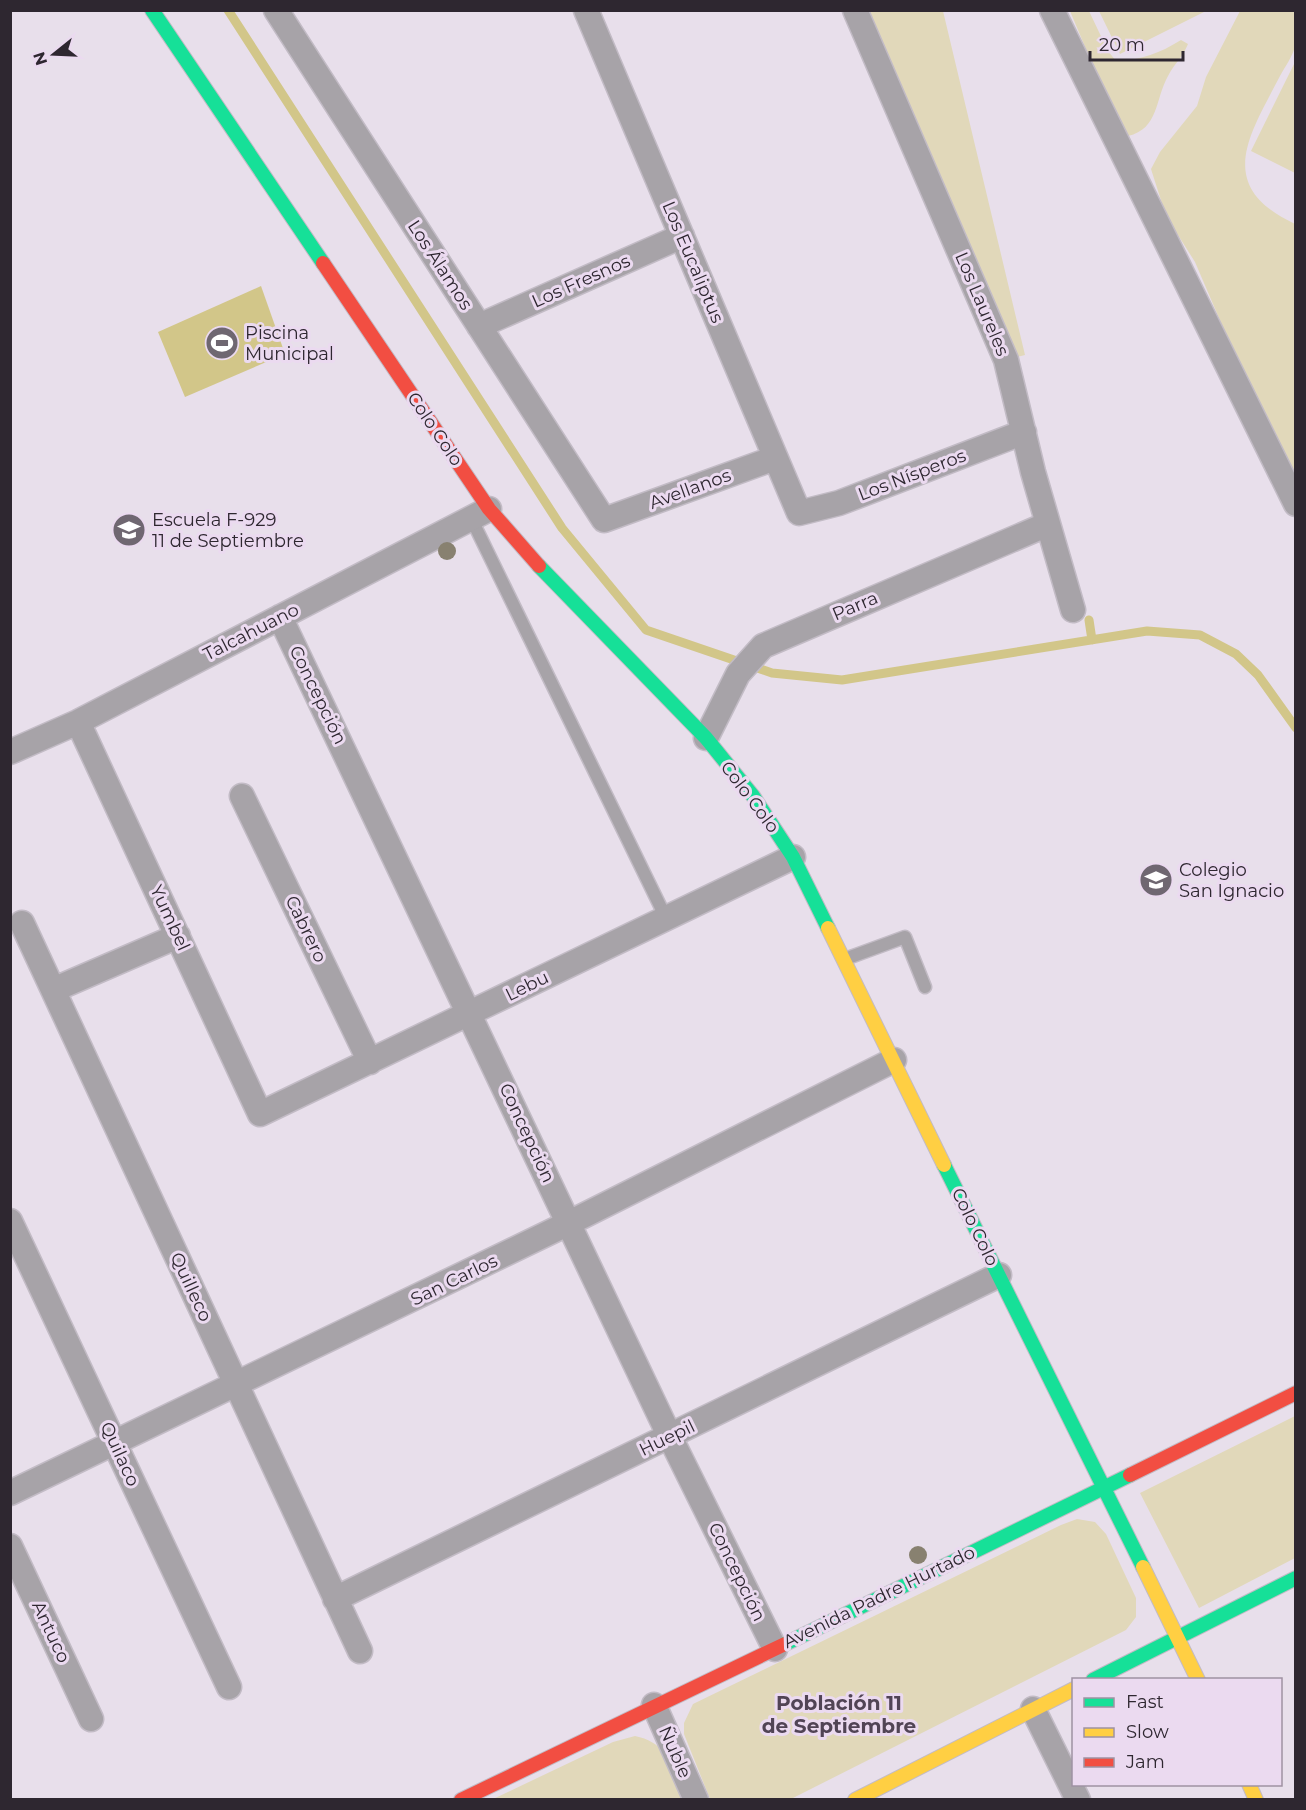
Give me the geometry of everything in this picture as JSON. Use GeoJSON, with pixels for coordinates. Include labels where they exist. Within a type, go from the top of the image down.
{"type":"FeatureCollection","features":[{"type":"Feature","properties":{"kind":"main road","name":"Colo Colo"},"geometry":{"type":"LineString","coordinates":[[152,10],[480,513],[516,542],[706,738],[753,796],[793,857],[1197,1678]]}},
{"type":"Feature","properties":{"kind":"main road","name":"Avenida Padre Hurtado"},"geometry":{"type":"LineString","coordinates":[[461,1800],[654,1705],[775,1649],[1296,1393]]}},
{"type":"Feature","properties":{"kind":"main road"},"geometry":{"type":"LineString","coordinates":[[1097,1678],[1296,1578]]}},
{"type":"Feature","properties":{"kind":"main road"},"geometry":{"type":"LineString","coordinates":[[855,1800],[1072,1690]]}},
{"type":"Feature","properties":{"kind":"main road"},"geometry":{"type":"LineString","coordinates":[[1249,1786],[1256,1800]]}},
{"type":"Feature","properties":{"kind":"street","name":"Los Álamos"},"geometry":{"type":"LineString","coordinates":[[276,10],[604,520]]}},
{"type":"Feature","properties":{"kind":"street","name":"Los Eucaliptus"},"geometry":{"type":"LineString","coordinates":[[586,10],[799,513]]}},
{"type":"Feature","properties":{"kind":"street","name":"Los Laureles"},"geometry":{"type":"LineString","coordinates":[[855,10],[1006,360],[1072,610]]}},
{"type":"Feature","properties":{"kind":"street"},"geometry":{"type":"LineString","coordinates":[[1052,10],[1296,504]]}},
{"type":"Feature","properties":{"kind":"street","name":"Los Fresnos"},"geometry":{"type":"LineString","coordinates":[[479,326],[682,236]]}},
{"type":"Feature","properties":{"kind":"street","name":"Los Nísperos"},"geometry":{"type":"LineString","coordinates":[[799,513],[839,503],[1024,432]]}},
{"type":"Feature","properties":{"kind":"street","name":"Avellanos"},"geometry":{"type":"LineString","coordinates":[[604,520],[776,458]]}},
{"type":"Feature","properties":{"kind":"street","name":"Talcahuano"},"geometry":{"type":"LineString","coordinates":[[10,752],[78,722],[480,513]]}},
{"type":"Feature","properties":{"kind":"street","name":"Parra"},"geometry":{"type":"LineString","coordinates":[[706,738],[745,665],[763,646],[1048,524]]}},
{"type":"Feature","properties":{"kind":"street","name":"Concepción"},"geometry":{"type":"LineString","coordinates":[[280,617],[670,1437],[775,1649]]}},
{"type":"Feature","properties":{"kind":"street","name":"Yumbel"},"geometry":{"type":"LineString","coordinates":[[78,722],[260,1114]]}},
{"type":"Feature","properties":{"kind":"street","name":"Cabrero"},"geometry":{"type":"LineString","coordinates":[[242,796],[370,1062]]}},
{"type":"Feature","properties":{"kind":"street","name":"Lebu"},"geometry":{"type":"LineString","coordinates":[[260,1114],[793,857]]}},
{"type":"Feature","properties":{"kind":"street","name":"Quilleco"},"geometry":{"type":"LineString","coordinates":[[22,923],[360,1651]]}},
{"type":"Feature","properties":{"kind":"street"},"geometry":{"type":"LineString","coordinates":[[53,990],[178,936]]}},
{"type":"Feature","properties":{"kind":"street","name":"San Carlos"},"geometry":{"type":"LineString","coordinates":[[10,1493],[237,1386],[894,1060]]}},
{"type":"Feature","properties":{"kind":"street","name":"Quilaco"},"geometry":{"type":"LineString","coordinates":[[10,1221],[229,1687]]}},
{"type":"Feature","properties":{"kind":"street","name":"Huepil"},"geometry":{"type":"LineString","coordinates":[[335,1599],[999,1275]]}},
{"type":"Feature","properties":{"kind":"street","name":"Antuco"},"geometry":{"type":"LineString","coordinates":[[10,1546],[91,1719]]}},
{"type":"Feature","properties":{"kind":"street","name":"Ñuble"},"geometry":{"type":"LineString","coordinates":[[654,1705],[696,1800]]}},
{"type":"Feature","properties":{"kind":"street"},"geometry":{"type":"LineString","coordinates":[[1033,1709],[1078,1800]]}},
{"type":"Feature","properties":{"kind":"lane"},"geometry":{"type":"LineString","coordinates":[[480,513],[666,918]]}},
{"type":"Feature","properties":{"kind":"lane"},"geometry":{"type":"LineString","coordinates":[[844,959],[905,937],[925,987]]}},
{"type":"Feature","properties":{"kind":"shaded area"},"geometry":{"type":"Polygon","coordinates":[[[855,11],[943,11],[1025,355],[1006,360],[855,11]]]}},
{"type":"Feature","properties":{"kind":"shaded area"},"geometry":{"type":"Polygon","coordinates":[[[1070,11],[1089,11],[1108,51],[1116,61],[1150,55],[1181,40],[1188,44],[1168,76],[1151,120],[1138,132],[1128,136],[1112,111],[1070,11]]]}},
{"type":"Feature","properties":{"kind":"shaded area"},"geometry":{"type":"Polygon","coordinates":[[[1099,11],[1206,11],[1120,54],[1099,11]]]}},
{"type":"Feature","properties":{"kind":"shaded area"},"geometry":{"type":"Polygon","coordinates":[[[1240,11],[1295,11],[1295,47],[1250,139],[1246,158],[1246,176],[1254,193],[1270,209],[1295,224],[1295,479],[1275,432],[1240,367],[1195,262],[1166,216],[1151,169],[1160,152],[1197,106],[1206,77],[1240,11]]]}},
{"type":"Feature","properties":{"kind":"shaded area"},"geometry":{"type":"Polygon","coordinates":[[[1295,62],[1295,173],[1251,151],[1295,62]]]}},
{"type":"Feature","properties":{"kind":"shaded area","name":"Piscina Municipal"},"geometry":{"type":"Polygon","coordinates":[[[261,286],[285,354],[185,397],[158,332],[261,286]]]}},
{"type":"Feature","properties":{"kind":"shaded area"},"geometry":{"type":"Polygon","coordinates":[[[1295,1416],[1295,1558],[1199,1608],[1140,1493],[1295,1416]]]}},
{"type":"Feature","properties":{"kind":"shaded area"},"geometry":{"type":"Polygon","coordinates":[[[1077,1519],[1095,1522],[1106,1534],[1136,1598],[1136,1617],[1126,1630],[791,1799],[710,1799],[684,1734],[684,1723],[693,1704],[1077,1519]]]}},
{"type":"Feature","properties":{"kind":"shaded area"},"geometry":{"type":"Polygon","coordinates":[[[635,1736],[647,1740],[663,1751],[669,1759],[686,1800],[491,1800],[613,1742],[635,1736]]]}},
{"type":"Feature","properties":{"kind":"waterway"},"geometry":{"type":"LineString","coordinates":[[228,10],[562,528],[646,630],[772,673],[842,680],[1147,631],[1200,635],[1236,654],[1258,675],[1296,728]]}},
{"type":"Feature","properties":{"kind":"waterway"},"geometry":{"type":"LineString","coordinates":[[1089,620],[1092,640]]}},
{"type":"Feature","properties":{"kind":"traffic: fast"},"geometry":{"type":"LineString","coordinates":[[152,10],[323,263]]}},
{"type":"Feature","properties":{"kind":"traffic: fast"},"geometry":{"type":"LineString","coordinates":[[539,566],[706,738],[753,796],[793,857],[828,928]]}},
{"type":"Feature","properties":{"kind":"traffic: fast"},"geometry":{"type":"LineString","coordinates":[[944,1165],[1143,1567]]}},
{"type":"Feature","properties":{"kind":"traffic: fast"},"geometry":{"type":"LineString","coordinates":[[785,1644],[1130,1475]]}},
{"type":"Feature","properties":{"kind":"traffic: fast"},"geometry":{"type":"LineString","coordinates":[[1097,1678],[1296,1578]]}},
{"type":"Feature","properties":{"kind":"traffic: slow"},"geometry":{"type":"LineString","coordinates":[[828,928],[944,1165]]}},
{"type":"Feature","properties":{"kind":"traffic: slow"},"geometry":{"type":"LineString","coordinates":[[1143,1567],[1197,1678]]}},
{"type":"Feature","properties":{"kind":"traffic: slow"},"geometry":{"type":"LineString","coordinates":[[855,1800],[1072,1690]]}},
{"type":"Feature","properties":{"kind":"traffic: slow"},"geometry":{"type":"LineString","coordinates":[[1250,1786],[1256,1800]]}},
{"type":"Feature","properties":{"kind":"traffic: jam"},"geometry":{"type":"LineString","coordinates":[[323,263],[489,509],[539,566]]}},
{"type":"Feature","properties":{"kind":"traffic: jam"},"geometry":{"type":"LineString","coordinates":[[1130,1475],[1296,1393]]}},
{"type":"Feature","properties":{"kind":"traffic: jam"},"geometry":{"type":"LineString","coordinates":[[461,1800],[785,1644]]}},
{"type":"Feature","properties":{"kind":"place","name":"Piscina Municipal"},"geometry":{"type":"Point","coordinates":[222,343]}},
{"type":"Feature","properties":{"kind":"place","name":"Escuela F-929 11 de Septiembre"},"geometry":{"type":"Point","coordinates":[129,530]}},
{"type":"Feature","properties":{"kind":"place","name":"Colegio San Ignacio"},"geometry":{"type":"Point","coordinates":[1156,880]}},
{"type":"Feature","properties":{"kind":"district","name":"Población 11 de Septiembre"},"geometry":{"type":"Point","coordinates":[839,1714]}}]}
